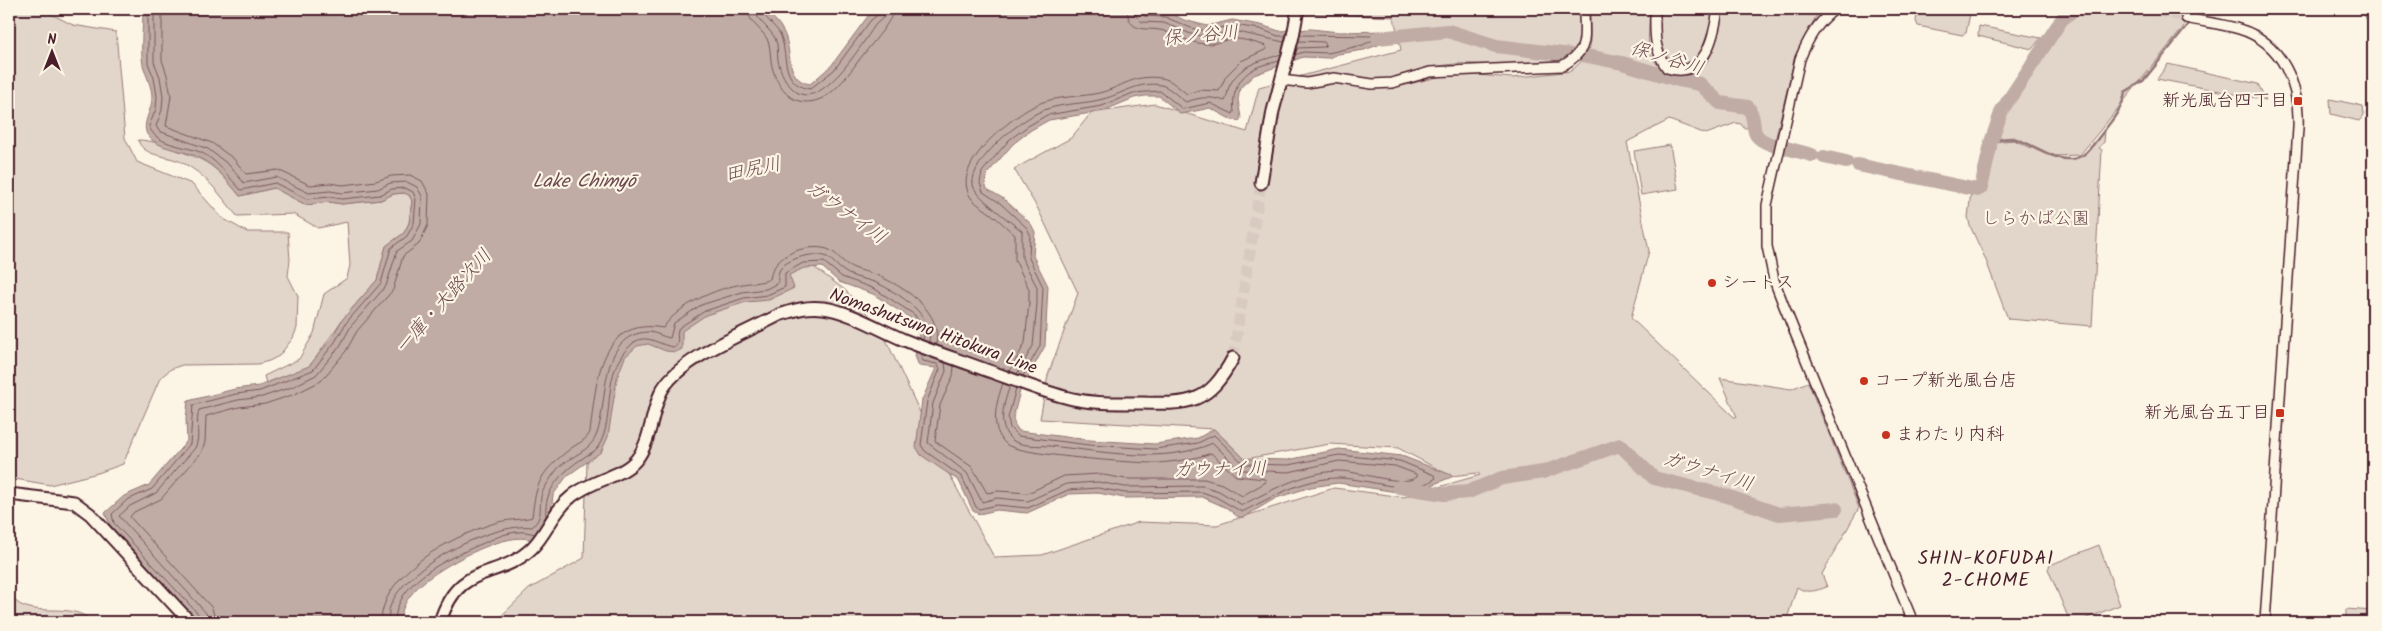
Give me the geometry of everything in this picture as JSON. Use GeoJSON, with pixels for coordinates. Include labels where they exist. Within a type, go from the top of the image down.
{"type":"FeatureCollection","features":[{"type":"Feature","properties":{"kind":"main road"},"geometry":{"type":"LineString","coordinates":[[1261,183],[1273,111],[1298,9]]}},
{"type":"Feature","properties":{"kind":"main road","name":"Nomashutsuno Hitokura Line"},"geometry":{"type":"LineString","coordinates":[[440,622],[445,604],[456,588],[472,577],[513,561],[532,548],[569,498],[583,488],[623,470],[636,460],[644,443],[662,390],[672,375],[686,364],[779,315],[809,307],[838,311],[906,341],[1043,391],[1088,402],[1171,404],[1188,402],[1203,397],[1214,388],[1225,374],[1233,358]]}},
{"type":"Feature","properties":{"kind":"main road"},"geometry":{"type":"LineString","coordinates":[[9,494],[74,502],[90,514],[190,622]]}},
{"type":"Feature","properties":{"kind":"street"},"geometry":{"type":"LineString","coordinates":[[1283,74],[1307,82],[1334,78],[1372,84],[1392,83],[1430,72],[1562,66],[1578,57],[1584,41],[1584,9]]}},
{"type":"Feature","properties":{"kind":"street"},"geometry":{"type":"LineString","coordinates":[[1655,9],[1655,45],[1659,58],[1667,68],[1682,70],[1690,68],[1703,59],[1715,28],[1718,9]]}},
{"type":"Feature","properties":{"kind":"street"},"geometry":{"type":"LineString","coordinates":[[1835,9],[1818,24],[1800,60],[1767,205],[1767,246],[1774,280],[1784,306],[1913,622]]}},
{"type":"Feature","properties":{"kind":"street"},"geometry":{"type":"LineString","coordinates":[[2186,18],[2240,29],[2262,40],[2280,57],[2287,67],[2298,101],[2298,128],[2266,622]]}},
{"type":"Feature","properties":{"kind":"green space"},"geometry":{"type":"Polygon","coordinates":[[[9,9],[41,9],[73,25],[116,32],[125,138],[137,162],[192,184],[222,218],[247,232],[288,232],[290,260],[288,276],[298,296],[297,328],[293,338],[279,356],[258,364],[182,365],[171,369],[160,378],[123,464],[98,473],[50,485],[9,478],[9,9]]]}},
{"type":"Feature","properties":{"kind":"green space"},"geometry":{"type":"Polygon","coordinates":[[[1285,9],[1581,9],[1579,46],[1567,58],[1554,63],[1538,65],[1456,64],[1429,68],[1403,76],[1405,85],[1454,73],[1512,78],[1571,71],[1585,58],[1590,47],[1590,9],[1650,9],[1649,44],[1651,55],[1655,62],[1667,72],[1674,75],[1687,76],[1697,72],[1711,55],[1719,31],[1722,9],[1820,9],[1795,56],[1775,141],[1766,138],[1757,130],[1756,118],[1751,109],[1748,110],[1751,116],[1752,127],[1744,128],[1741,124],[1736,123],[1706,134],[1669,120],[1627,142],[1649,251],[1631,318],[1734,417],[1737,417],[1720,378],[1791,389],[1808,382],[1859,508],[1822,574],[1827,587],[1808,591],[1797,587],[1786,622],[495,622],[529,589],[584,558],[589,396],[625,340],[803,259],[845,290],[879,325],[949,474],[994,557],[1042,555],[1139,522],[1217,525],[1334,488],[1404,497],[1480,475],[1478,473],[1451,476],[1398,448],[1330,444],[1245,459],[1214,429],[1040,419],[1048,375],[1078,293],[1038,209],[1014,169],[1071,138],[1091,113],[1155,104],[1247,132],[1259,87],[1401,50],[1394,17],[1305,13],[1285,9]]]}},
{"type":"Feature","properties":{"kind":"green space"},"geometry":{"type":"Polygon","coordinates":[[[1660,9],[1713,9],[1708,36],[1699,54],[1693,60],[1685,63],[1676,63],[1665,53],[1660,39],[1660,9]]]}},
{"type":"Feature","properties":{"kind":"green space"},"geometry":{"type":"Polygon","coordinates":[[[1918,9],[1971,9],[1966,33],[1962,35],[1918,26],[1916,21],[1918,9]]]}},
{"type":"Feature","properties":{"kind":"green space"},"geometry":{"type":"Polygon","coordinates":[[[2079,9],[2192,9],[2187,13],[2183,28],[2080,155],[2055,156],[2014,137],[1993,139],[2002,112],[2062,24],[2079,9]]]}},
{"type":"Feature","properties":{"kind":"green space"},"geometry":{"type":"Polygon","coordinates":[[[2360,9],[2373,9],[2373,29],[2360,9]]]}},
{"type":"Feature","properties":{"kind":"green space"},"geometry":{"type":"Polygon","coordinates":[[[1979,26],[2041,38],[2032,49],[1978,36],[1979,26]]]}},
{"type":"Feature","properties":{"kind":"green space"},"geometry":{"type":"Polygon","coordinates":[[[2168,64],[2258,84],[2266,100],[2157,79],[2168,64]]]}},
{"type":"Feature","properties":{"kind":"green space"},"geometry":{"type":"Polygon","coordinates":[[[2330,99],[2363,106],[2364,115],[2359,121],[2331,114],[2330,99]]]}},
{"type":"Feature","properties":{"kind":"green space","name":"しらかば公園"},"geometry":{"type":"Polygon","coordinates":[[[2105,131],[2104,142],[2099,148],[2102,150],[2092,326],[2008,319],[1968,217],[1971,192],[1982,190],[1993,142],[2014,140],[2047,155],[2072,160],[2087,153],[2105,131]]]}},
{"type":"Feature","properties":{"kind":"green space"},"geometry":{"type":"Polygon","coordinates":[[[138,140],[159,144],[203,161],[224,177],[240,196],[274,188],[306,205],[381,200],[393,194],[405,193],[409,195],[412,200],[409,223],[404,233],[386,246],[377,280],[342,320],[309,367],[266,383],[264,376],[299,359],[314,333],[324,294],[347,278],[350,265],[347,222],[318,228],[293,214],[237,216],[198,172],[181,162],[150,153],[141,146],[138,140]]]}},
{"type":"Feature","properties":{"kind":"green space"},"geometry":{"type":"Polygon","coordinates":[[[1670,145],[1678,189],[1641,195],[1634,151],[1670,145]]]}},
{"type":"Feature","properties":{"kind":"green space"},"geometry":{"type":"Polygon","coordinates":[[[2099,545],[2120,605],[2077,622],[2070,622],[2048,569],[2050,565],[2099,545]]]}},
{"type":"Feature","properties":{"kind":"green space"},"geometry":{"type":"Polygon","coordinates":[[[9,595],[20,604],[30,608],[76,612],[93,622],[9,622],[9,595]]]}},
{"type":"Feature","properties":{"kind":"green space"},"geometry":{"type":"Polygon","coordinates":[[[2346,609],[2373,611],[2373,622],[2346,622],[2346,609]]]}},
{"type":"Feature","properties":{"kind":"water","name":"Lake Chimyō"},"geometry":{"type":"Polygon","coordinates":[[[141,9],[766,9],[783,31],[790,62],[796,76],[810,84],[831,66],[868,16],[877,9],[1140,9],[1154,12],[1166,11],[1184,20],[1207,26],[1232,20],[1261,25],[1279,31],[1311,29],[1339,32],[1386,31],[1396,37],[1364,50],[1338,54],[1329,58],[1303,57],[1254,75],[1240,88],[1238,100],[1241,118],[1239,121],[1232,120],[1210,108],[1181,114],[1159,96],[1145,96],[1134,98],[1103,111],[1049,120],[1031,130],[1013,144],[987,174],[985,183],[987,189],[1004,199],[1031,224],[1035,232],[1033,256],[1048,286],[1045,346],[1020,391],[1013,418],[1019,431],[1089,440],[1155,444],[1198,438],[1214,429],[1245,459],[1288,460],[1339,449],[1402,456],[1454,476],[1422,489],[1411,491],[1397,492],[1338,483],[1311,487],[1276,498],[1244,517],[1238,517],[1227,508],[1202,497],[1124,498],[1098,493],[1069,494],[1027,513],[997,510],[979,514],[973,511],[959,481],[921,455],[916,447],[922,400],[936,368],[919,366],[915,356],[919,336],[912,319],[873,294],[839,282],[822,267],[804,268],[789,275],[794,288],[769,300],[746,302],[706,315],[682,331],[682,349],[676,352],[666,351],[648,344],[637,346],[625,357],[617,378],[608,437],[601,452],[567,476],[553,495],[551,512],[535,542],[524,538],[509,539],[492,544],[439,571],[413,592],[403,608],[400,622],[199,622],[110,525],[105,513],[124,496],[149,485],[187,441],[186,419],[188,401],[235,389],[259,386],[309,366],[331,339],[342,320],[377,280],[386,246],[404,233],[409,223],[412,201],[409,195],[404,193],[393,194],[381,200],[306,205],[274,188],[240,196],[208,163],[196,156],[158,144],[152,140],[148,135],[145,125],[152,98],[142,59],[143,12],[141,9]]]}},
{"type":"Feature","properties":{"kind":"waterway","name":"保ノ谷川"},"geometry":{"type":"LineString","coordinates":[[1991,142],[2002,110],[2062,19],[2074,9]]}},
{"type":"Feature","properties":{"kind":"waterway"},"geometry":{"type":"LineString","coordinates":[[2195,13],[2198,9]]}},
{"type":"Feature","properties":{"kind":"waterway"},"geometry":{"type":"LineString","coordinates":[[1991,142],[2014,139],[2048,154],[2065,159],[2083,155],[2094,144],[2117,113],[2125,92],[2143,81],[2188,25]]}},
{"type":"Feature","properties":{"kind":"waterway","name":"保ノ谷川"},"geometry":{"type":"LineString","coordinates":[[1378,38],[1448,31],[1496,46],[1571,55]]}},
{"type":"Feature","properties":{"kind":"waterway","name":"保ノ谷川"},"geometry":{"type":"LineString","coordinates":[[1582,55],[1622,63],[1679,80],[1700,84],[1720,103],[1748,107],[1756,134],[1759,138],[1773,145]]}},
{"type":"Feature","properties":{"kind":"waterway","name":"保ノ谷川"},"geometry":{"type":"LineString","coordinates":[[1786,148],[1812,155]]}},
{"type":"Feature","properties":{"kind":"waterway","name":"保ノ谷川"},"geometry":{"type":"LineString","coordinates":[[1977,190],[1981,188],[1990,148]]}},
{"type":"Feature","properties":{"kind":"waterway","name":"保ノ谷川"},"geometry":{"type":"LineString","coordinates":[[1824,157],[1846,162]]}},
{"type":"Feature","properties":{"kind":"waterway","name":"保ノ谷川"},"geometry":{"type":"LineString","coordinates":[[1858,165],[1973,189]]}},
{"type":"Feature","properties":{"kind":"waterway","name":"ガウナイ川"},"geometry":{"type":"LineString","coordinates":[[1399,487],[1444,494],[1468,492],[1502,478],[1543,472],[1620,445],[1654,478],[1727,496],[1779,514],[1836,509]]}},
{"type":"Feature","properties":{"kind":"tunnel"},"geometry":{"type":"LineString","coordinates":[[2144,9],[2186,18]]}},
{"type":"Feature","properties":{"kind":"tunnel"},"geometry":{"type":"LineString","coordinates":[[1233,358],[1261,183]]}},
{"type":"Feature","properties":{"kind":"place","name":"新光風台四丁目"},"geometry":{"type":"Point","coordinates":[2298,101]}},
{"type":"Feature","properties":{"kind":"place","name":"シートス"},"geometry":{"type":"Point","coordinates":[1712,283]}},
{"type":"Feature","properties":{"kind":"place","name":"コープ新光風台店"},"geometry":{"type":"Point","coordinates":[1864,381]}},
{"type":"Feature","properties":{"kind":"place","name":"新光風台五丁目"},"geometry":{"type":"Point","coordinates":[2280,413]}},
{"type":"Feature","properties":{"kind":"place","name":"まわたり内科"},"geometry":{"type":"Point","coordinates":[1886,435]}},
{"type":"Feature","properties":{"kind":"district","name":"SHIN-KOFUDAI 2-CHOME"},"geometry":{"type":"Point","coordinates":[1986,570]}},
{"type":"Feature","properties":{"kind":"water label","name":"田尻川"},"geometry":{"type":"Point","coordinates":[753,170]}},
{"type":"Feature","properties":{"kind":"water label","name":"一庫・大路次川"},"geometry":{"type":"Point","coordinates":[444,302]}}]}
